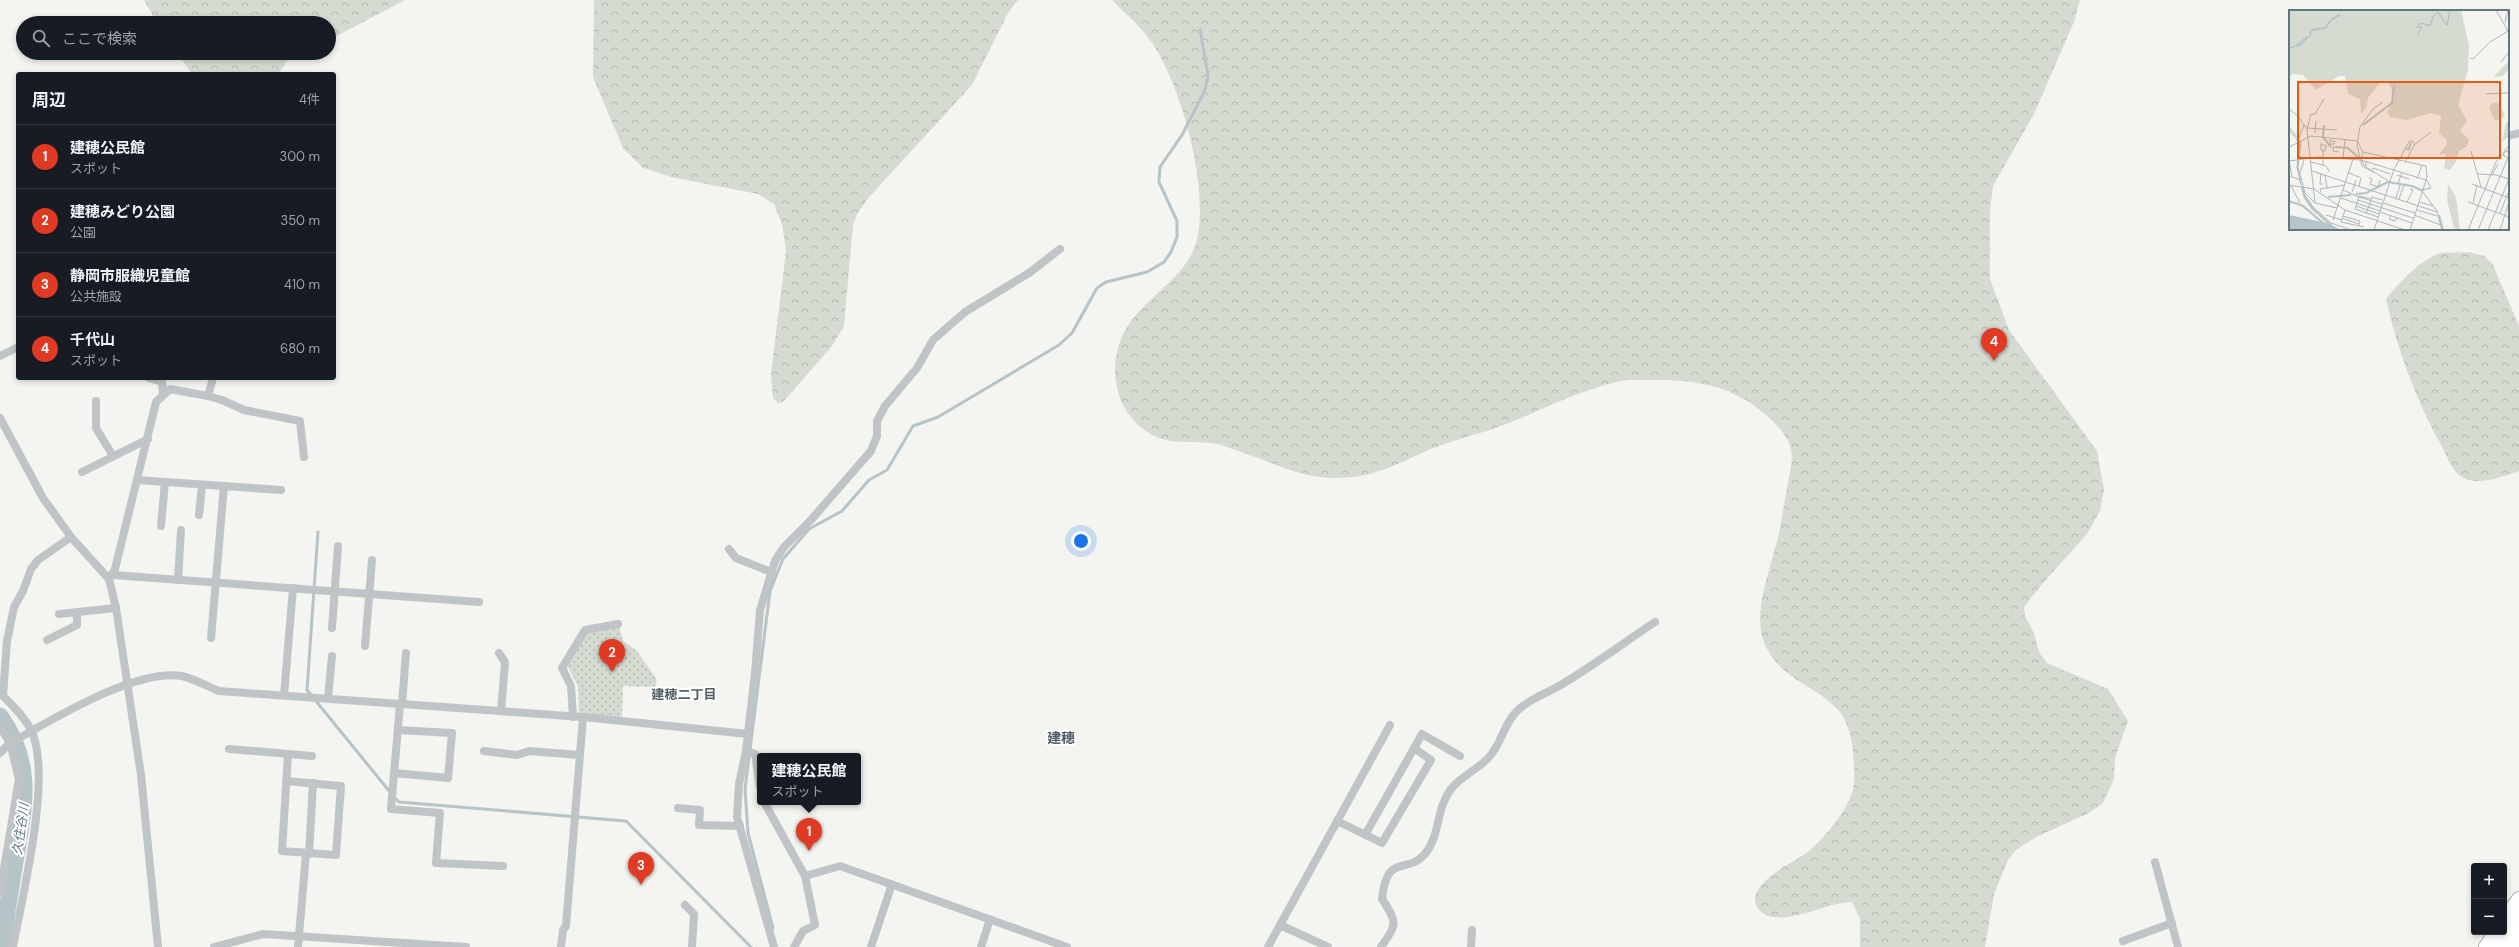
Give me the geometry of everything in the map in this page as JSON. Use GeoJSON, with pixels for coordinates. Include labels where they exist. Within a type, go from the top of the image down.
{"type":"FeatureCollection","features":[{"type":"Feature","properties":{"kind":"highway"},"geometry":{"type":"LineString","coordinates":[[2507,917],[2519,899]]}},
{"type":"Feature","properties":{"kind":"highway"},"geometry":{"type":"LineString","coordinates":[[2498,947],[2519,914]]}},
{"type":"Feature","properties":{"kind":"highway"},"geometry":{"type":"LineString","coordinates":[[2512,947],[2519,934]]}},
{"type":"Feature","properties":{"kind":"highway"},"geometry":{"type":"LineString","coordinates":[[2486,947],[2494,935]]}},
{"type":"Feature","properties":{"kind":"street"},"geometry":{"type":"LineString","coordinates":[[2509,136],[2519,133]]}},
{"type":"Feature","properties":{"kind":"street"},"geometry":{"type":"LineString","coordinates":[[774,947],[737,817],[739,784],[748,734],[760,610],[771,572],[784,547],[810,521],[871,451],[877,436],[877,420],[885,406],[917,368],[933,340],[965,312],[1029,273],[1060,249]]}},
{"type":"Feature","properties":{"kind":"street"},"geometry":{"type":"LineString","coordinates":[[0,356],[16,347]]}},
{"type":"Feature","properties":{"kind":"street"},"geometry":{"type":"LineString","coordinates":[[156,380],[162,382],[163,394]]}},
{"type":"Feature","properties":{"kind":"street"},"geometry":{"type":"LineString","coordinates":[[208,396],[212,380]]}},
{"type":"Feature","properties":{"kind":"street"},"geometry":{"type":"LineString","coordinates":[[158,947],[141,775],[111,577],[148,438],[156,402],[170,389],[208,396],[222,400],[244,410],[300,421],[304,457]]}},
{"type":"Feature","properties":{"kind":"street"},"geometry":{"type":"LineString","coordinates":[[96,401],[96,428],[113,456]]}},
{"type":"Feature","properties":{"kind":"street"},"geometry":{"type":"LineString","coordinates":[[0,418],[43,498],[71,537],[111,577],[216,582],[479,602]]}},
{"type":"Feature","properties":{"kind":"street"},"geometry":{"type":"LineString","coordinates":[[82,472],[148,438]]}},
{"type":"Feature","properties":{"kind":"street"},"geometry":{"type":"LineString","coordinates":[[137,480],[281,490]]}},
{"type":"Feature","properties":{"kind":"street"},"geometry":{"type":"LineString","coordinates":[[160,526],[165,482]]}},
{"type":"Feature","properties":{"kind":"street"},"geometry":{"type":"LineString","coordinates":[[199,514],[202,485]]}},
{"type":"Feature","properties":{"kind":"street"},"geometry":{"type":"LineString","coordinates":[[211,638],[224,486]]}},
{"type":"Feature","properties":{"kind":"street"},"geometry":{"type":"LineString","coordinates":[[178,580],[181,530]]}},
{"type":"Feature","properties":{"kind":"street"},"geometry":{"type":"LineString","coordinates":[[13,947],[40,784],[38,752],[31,731],[22,716],[1,694],[7,641],[13,614],[31,569],[38,560],[71,537]]}},
{"type":"Feature","properties":{"kind":"street"},"geometry":{"type":"LineString","coordinates":[[332,628],[338,546]]}},
{"type":"Feature","properties":{"kind":"street"},"geometry":{"type":"LineString","coordinates":[[729,549],[736,558],[771,572]]}},
{"type":"Feature","properties":{"kind":"street"},"geometry":{"type":"LineString","coordinates":[[365,646],[368,594],[372,560]]}},
{"type":"Feature","properties":{"kind":"street"},"geometry":{"type":"LineString","coordinates":[[284,695],[292,588]]}},
{"type":"Feature","properties":{"kind":"street"},"geometry":{"type":"LineString","coordinates":[[59,614],[116,608]]}},
{"type":"Feature","properties":{"kind":"street"},"geometry":{"type":"LineString","coordinates":[[47,640],[77,625],[77,612]]}},
{"type":"Feature","properties":{"kind":"street"},"geometry":{"type":"LineString","coordinates":[[1381,947],[1394,928],[1394,916],[1382,899],[1389,872],[1397,866],[1418,860],[1424,856],[1435,839],[1438,813],[1445,798],[1452,788],[1490,757],[1508,722],[1534,697],[1559,686],[1655,622]]}},
{"type":"Feature","properties":{"kind":"street"},"geometry":{"type":"LineString","coordinates":[[572,717],[571,686],[562,668],[585,630],[618,624]]}},
{"type":"Feature","properties":{"kind":"street"},"geometry":{"type":"LineString","coordinates":[[406,653],[391,809],[440,813],[436,863],[503,866]]}},
{"type":"Feature","properties":{"kind":"street"},"geometry":{"type":"LineString","coordinates":[[499,653],[505,662],[501,711]]}},
{"type":"Feature","properties":{"kind":"street"},"geometry":{"type":"LineString","coordinates":[[328,698],[332,656]]}},
{"type":"Feature","properties":{"kind":"street"},"geometry":{"type":"LineString","coordinates":[[0,753],[10,743],[31,731],[127,682],[153,676],[174,675],[184,677],[219,691],[583,717],[748,734]]}},
{"type":"Feature","properties":{"kind":"street"},"geometry":{"type":"LineString","coordinates":[[561,947],[563,930],[566,926],[583,717]]}},
{"type":"Feature","properties":{"kind":"street"},"geometry":{"type":"LineString","coordinates":[[1268,947],[1390,725]]}},
{"type":"Feature","properties":{"kind":"street"},"geometry":{"type":"LineString","coordinates":[[0,727],[10,743],[19,779],[0,891]]}},
{"type":"Feature","properties":{"kind":"street"},"geometry":{"type":"LineString","coordinates":[[394,773],[448,778],[452,733],[398,730]]}},
{"type":"Feature","properties":{"kind":"street"},"geometry":{"type":"LineString","coordinates":[[1365,835],[1422,734],[1460,756]]}},
{"type":"Feature","properties":{"kind":"street"},"geometry":{"type":"LineString","coordinates":[[0,742],[10,743]]}},
{"type":"Feature","properties":{"kind":"street"},"geometry":{"type":"LineString","coordinates":[[1338,821],[1382,844],[1430,760],[1414,748]]}},
{"type":"Feature","properties":{"kind":"street"},"geometry":{"type":"LineString","coordinates":[[229,749],[312,756]]}},
{"type":"Feature","properties":{"kind":"street"},"geometry":{"type":"LineString","coordinates":[[484,751],[517,755],[529,751],[580,755]]}},
{"type":"Feature","properties":{"kind":"street"},"geometry":{"type":"LineString","coordinates":[[746,751],[755,754],[757,767]]}},
{"type":"Feature","properties":{"kind":"street"},"geometry":{"type":"LineString","coordinates":[[286,781],[341,786],[336,855],[282,851],[286,781],[288,754]]}},
{"type":"Feature","properties":{"kind":"street"},"geometry":{"type":"LineString","coordinates":[[298,947],[313,783]]}},
{"type":"Feature","properties":{"kind":"street"},"geometry":{"type":"LineString","coordinates":[[766,805],[805,876],[815,925],[803,931],[794,947]]}},
{"type":"Feature","properties":{"kind":"street"},"geometry":{"type":"LineString","coordinates":[[678,808],[700,810],[699,824],[740,826]]}},
{"type":"Feature","properties":{"kind":"street"},"geometry":{"type":"LineString","coordinates":[[2154,862],[2178,947]]}},
{"type":"Feature","properties":{"kind":"street"},"geometry":{"type":"LineString","coordinates":[[805,876],[840,866],[1067,947]]}},
{"type":"Feature","properties":{"kind":"street"},"geometry":{"type":"LineString","coordinates":[[871,947],[892,884]]}},
{"type":"Feature","properties":{"kind":"street"},"geometry":{"type":"LineString","coordinates":[[685,905],[694,914],[692,947]]}},
{"type":"Feature","properties":{"kind":"street"},"geometry":{"type":"LineString","coordinates":[[981,947],[990,920]]}},
{"type":"Feature","properties":{"kind":"street"},"geometry":{"type":"LineString","coordinates":[[2123,941],[2172,923]]}},
{"type":"Feature","properties":{"kind":"street"},"geometry":{"type":"LineString","coordinates":[[1280,925],[1328,947]]}},
{"type":"Feature","properties":{"kind":"street"},"geometry":{"type":"LineString","coordinates":[[1471,947],[1472,930]]}},
{"type":"Feature","properties":{"kind":"street"},"geometry":{"type":"LineString","coordinates":[[214,947],[263,934],[466,947]]}},
{"type":"Feature","properties":{"kind":"green space"},"geometry":{"type":"Polygon","coordinates":[[[144,0],[405,0],[336,36],[336,16],[153,16],[144,0]]]}},
{"type":"Feature","properties":{"kind":"green space"},"geometry":{"type":"Polygon","coordinates":[[[594,0],[1018,0],[1008,13],[972,85],[869,197],[857,214],[853,225],[844,326],[832,346],[783,402],[778,403],[773,398],[771,374],[786,251],[782,224],[774,204],[758,194],[671,177],[643,168],[623,148],[593,77],[594,0]]]}},
{"type":"Feature","properties":{"kind":"green space"},"geometry":{"type":"Polygon","coordinates":[[[1112,0],[2080,0],[2074,22],[2034,114],[1993,186],[1990,211],[1990,279],[2009,330],[2097,451],[2104,490],[2100,511],[2087,534],[2043,583],[2024,607],[2025,616],[2034,633],[2039,652],[2047,663],[2108,689],[2128,721],[2115,758],[2114,779],[2103,803],[2089,813],[2036,837],[2016,850],[2008,860],[1994,894],[1985,947],[1860,947],[1860,918],[1852,902],[1842,903],[1788,917],[1776,917],[1765,914],[1757,907],[1755,898],[1758,890],[1764,882],[1783,867],[1809,851],[1823,838],[1837,820],[1849,801],[1854,783],[1854,775],[1852,746],[1848,727],[1840,712],[1830,702],[1785,671],[1776,662],[1768,650],[1762,636],[1760,624],[1763,597],[1780,528],[1792,455],[1791,448],[1781,430],[1766,415],[1749,402],[1722,389],[1694,382],[1664,380],[1621,381],[1586,391],[1499,427],[1431,449],[1383,470],[1353,477],[1336,478],[1307,475],[1225,446],[1204,442],[1172,441],[1156,437],[1136,423],[1126,410],[1119,396],[1115,364],[1118,349],[1123,334],[1132,320],[1176,275],[1191,255],[1196,243],[1200,221],[1200,196],[1190,138],[1182,109],[1172,82],[1150,40],[1137,24],[1112,0]]]}},
{"type":"Feature","properties":{"kind":"green space"},"geometry":{"type":"Polygon","coordinates":[[[182,60],[288,60],[279,72],[191,72],[182,60]]]}},
{"type":"Feature","properties":{"kind":"green space"},"geometry":{"type":"Polygon","coordinates":[[[2469,252],[2485,256],[2493,265],[2519,326],[2519,471],[2483,481],[2468,480],[2462,477],[2450,464],[2424,412],[2402,357],[2386,299],[2411,272],[2426,260],[2441,253],[2469,252]]]}},
{"type":"Feature","properties":{"kind":"green space"},"geometry":{"type":"Polygon","coordinates":[[[619,626],[623,641],[637,651],[657,680],[655,687],[623,686],[622,718],[579,715],[578,686],[567,665],[588,632],[619,626]]]}},
{"type":"Feature","properties":{"kind":"waterway"},"geometry":{"type":"LineString","coordinates":[[773,928],[748,833],[745,789],[770,591],[783,559],[809,529],[842,511],[869,480],[887,470],[913,426],[938,417],[1059,345],[1072,333],[1097,288],[1106,282],[1147,272],[1164,262],[1171,252],[1177,237],[1177,221],[1159,182],[1160,167],[1182,135],[1205,90],[1208,75],[1200,30]]}},
{"type":"Feature","properties":{"kind":"waterway"},"geometry":{"type":"LineString","coordinates":[[318,532],[307,690],[390,792]]}},
{"type":"Feature","properties":{"kind":"waterway","name":"久住谷川"},"geometry":{"type":"LineString","coordinates":[[0,716],[11,734],[18,752],[24,787],[21,823],[1,947]]}},
{"type":"Feature","properties":{"kind":"waterway"},"geometry":{"type":"LineString","coordinates":[[394,797],[399,802],[626,821],[751,947]]}},
{"type":"Feature","properties":{"kind":"place","name":"千代山"},"geometry":{"type":"Point","coordinates":[1994,361]}},
{"type":"Feature","properties":{"kind":"place","name":"建穂みどり公園"},"geometry":{"type":"Point","coordinates":[612,672]}},
{"type":"Feature","properties":{"kind":"place","name":"建穂公民館"},"geometry":{"type":"Point","coordinates":[809,851]}},
{"type":"Feature","properties":{"kind":"place","name":"静岡市服織児童館"},"geometry":{"type":"Point","coordinates":[641,885]}},
{"type":"Feature","properties":{"kind":"district","name":"建穂二丁目"},"geometry":{"type":"Point","coordinates":[684,694]}},
{"type":"Feature","properties":{"kind":"district","name":"建穂"},"geometry":{"type":"Point","coordinates":[1061,738]}}]}
